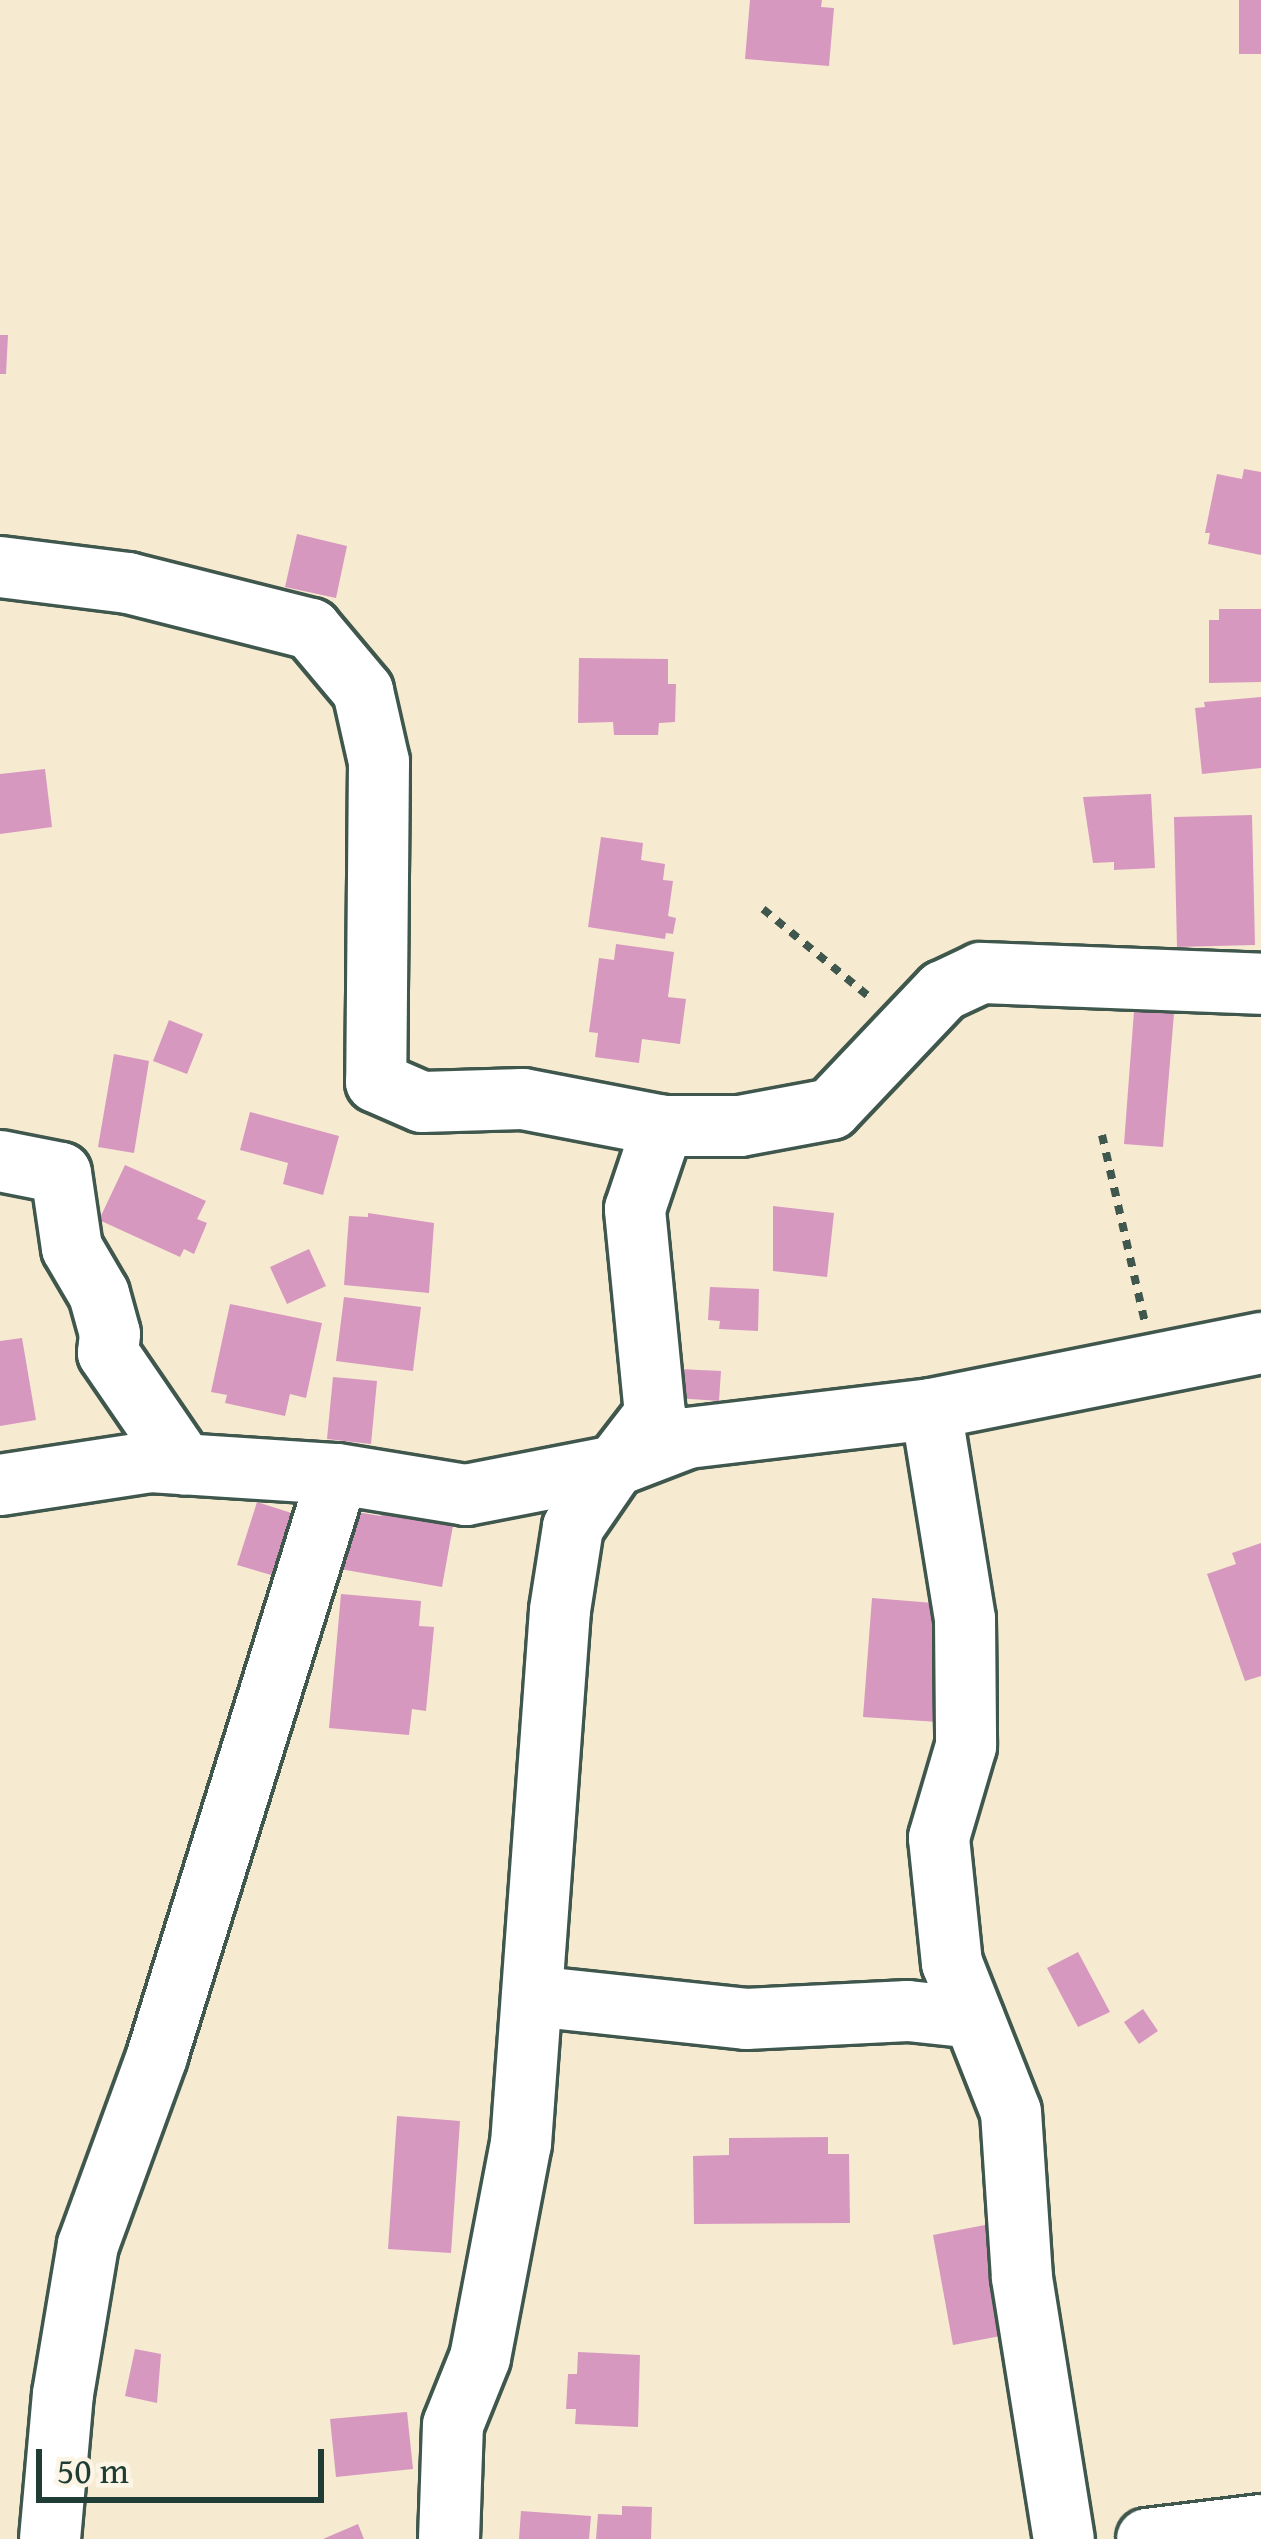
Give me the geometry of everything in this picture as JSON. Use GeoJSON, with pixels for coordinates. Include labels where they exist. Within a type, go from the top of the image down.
{"type":"FeatureCollection","features":[{"type":"Feature","properties":{"kind":"street"},"geometry":{"type":"LineString","coordinates":[[0,568],[128,583],[311,629],[363,691],[379,762],[376,1082],[422,1102],[524,1099],[663,1126],[740,1126],[831,1109],[913,1029],[943,992],[981,973],[1251,976]]}},
{"type":"Feature","properties":{"kind":"street"},"geometry":{"type":"LineString","coordinates":[[449,2539],[453,2426],[480,2358],[521,2144],[560,1610],[572,1527],[655,1414],[635,1210],[663,1126]]}},
{"type":"Feature","properties":{"kind":"street"},"geometry":{"type":"LineString","coordinates":[[0,1162],[61,1173],[72,1249],[99,1294],[110,1334],[108,1353],[184,1464]]}},
{"type":"Feature","properties":{"kind":"street"},"geometry":{"type":"LineString","coordinates":[[0,1485],[24,1486],[150,1462],[338,1474],[466,1495],[615,1466],[688,1438],[932,1408],[1261,1343]]}},
{"type":"Feature","properties":{"kind":"street"},"geometry":{"type":"LineString","coordinates":[[932,1408],[965,1619],[966,1746],[939,1838],[952,1963],[1011,2112],[1022,2278],[1063,2526],[1126,2539]]}},
{"type":"Feature","properties":{"kind":"street"},"geometry":{"type":"LineString","coordinates":[[50,2539],[63,2394],[88,2246],[157,2056],[338,1474]]}},
{"type":"Feature","properties":{"kind":"street"},"geometry":{"type":"LineString","coordinates":[[532,1996],[746,2019],[908,2012],[974,2018]]}},
{"type":"Feature","properties":{"kind":"street"},"geometry":{"type":"LineString","coordinates":[[1147,2539],[1261,2524]]}},
{"type":"Feature","properties":{"kind":"path"},"geometry":{"type":"LineString","coordinates":[[763,909],[913,1029]]}},
{"type":"Feature","properties":{"kind":"path"},"geometry":{"type":"LineString","coordinates":[[1102,1135],[1153,1365]]}},
{"type":"Feature","properties":{"kind":"building"},"geometry":{"type":"Polygon","coordinates":[[[750,0],[822,0],[821,7],[834,8],[829,66],[745,59],[750,0]]]}},
{"type":"Feature","properties":{"kind":"building"},"geometry":{"type":"Polygon","coordinates":[[[1239,0],[1261,0],[1261,54],[1239,54],[1239,0]]]}},
{"type":"Feature","properties":{"kind":"building"},"geometry":{"type":"Polygon","coordinates":[[[0,335],[8,335],[6,374],[0,374],[0,335]]]}},
{"type":"Feature","properties":{"kind":"building"},"geometry":{"type":"Polygon","coordinates":[[[1244,469],[1261,472],[1261,555],[1208,544],[1210,533],[1205,533],[1217,474],[1242,479],[1244,469]]]}},
{"type":"Feature","properties":{"kind":"building"},"geometry":{"type":"Polygon","coordinates":[[[297,534],[347,546],[336,598],[285,587],[297,534]]]}},
{"type":"Feature","properties":{"kind":"building"},"geometry":{"type":"Polygon","coordinates":[[[1219,609],[1261,609],[1261,682],[1209,683],[1209,620],[1219,620],[1219,609]]]}},
{"type":"Feature","properties":{"kind":"building"},"geometry":{"type":"Polygon","coordinates":[[[579,658],[668,659],[668,684],[676,684],[675,722],[659,723],[658,735],[614,735],[613,722],[578,723],[579,658]]]}},
{"type":"Feature","properties":{"kind":"building"},"geometry":{"type":"Polygon","coordinates":[[[1261,697],[1261,768],[1202,774],[1195,708],[1205,707],[1204,702],[1261,697]]]}},
{"type":"Feature","properties":{"kind":"building"},"geometry":{"type":"Polygon","coordinates":[[[45,769],[52,827],[0,834],[0,774],[45,769]]]}},
{"type":"Feature","properties":{"kind":"building"},"geometry":{"type":"Polygon","coordinates":[[[1151,794],[1155,868],[1114,870],[1114,862],[1093,863],[1083,797],[1151,794]]]}},
{"type":"Feature","properties":{"kind":"building"},"geometry":{"type":"Polygon","coordinates":[[[1252,815],[1255,945],[1177,947],[1174,817],[1252,815]]]}},
{"type":"Feature","properties":{"kind":"building"},"geometry":{"type":"Polygon","coordinates":[[[601,837],[643,843],[641,860],[665,864],[663,880],[673,881],[668,916],[676,918],[673,934],[666,933],[665,939],[588,927],[601,837]]]}},
{"type":"Feature","properties":{"kind":"building"},"geometry":{"type":"Polygon","coordinates":[[[616,944],[674,952],[668,997],[686,999],[680,1044],[642,1039],[639,1063],[595,1057],[598,1033],[589,1032],[599,958],[614,960],[616,944]]]}},
{"type":"Feature","properties":{"kind":"building"},"geometry":{"type":"Polygon","coordinates":[[[1135,998],[1175,1001],[1163,1147],[1124,1144],[1135,998]]]}},
{"type":"Feature","properties":{"kind":"building"},"geometry":{"type":"Polygon","coordinates":[[[169,1020],[203,1034],[187,1074],[153,1061],[169,1020]]]}},
{"type":"Feature","properties":{"kind":"building"},"geometry":{"type":"Polygon","coordinates":[[[114,1054],[149,1061],[134,1153],[98,1147],[114,1054]]]}},
{"type":"Feature","properties":{"kind":"building"},"geometry":{"type":"Polygon","coordinates":[[[250,1112],[339,1136],[323,1195],[283,1184],[288,1163],[240,1150],[250,1112]]]}},
{"type":"Feature","properties":{"kind":"building"},"geometry":{"type":"Polygon","coordinates":[[[125,1165],[206,1201],[197,1219],[207,1223],[194,1254],[184,1249],[180,1257],[99,1220],[125,1165]]]}},
{"type":"Feature","properties":{"kind":"building"},"geometry":{"type":"Polygon","coordinates":[[[773,1206],[834,1213],[827,1277],[773,1271],[773,1206]]]}},
{"type":"Feature","properties":{"kind":"building"},"geometry":{"type":"Polygon","coordinates":[[[368,1213],[434,1223],[429,1293],[344,1285],[349,1216],[368,1217],[368,1213]]]}},
{"type":"Feature","properties":{"kind":"building"},"geometry":{"type":"Polygon","coordinates":[[[309,1249],[326,1286],[287,1304],[270,1267],[309,1249]]]}},
{"type":"Feature","properties":{"kind":"building"},"geometry":{"type":"Polygon","coordinates":[[[710,1287],[759,1289],[758,1331],[719,1329],[720,1321],[708,1320],[710,1287]]]}},
{"type":"Feature","properties":{"kind":"building"},"geometry":{"type":"Polygon","coordinates":[[[344,1297],[421,1307],[413,1371],[336,1361],[344,1297]]]}},
{"type":"Feature","properties":{"kind":"building"},"geometry":{"type":"Polygon","coordinates":[[[230,1304],[322,1323],[306,1398],[290,1394],[285,1416],[225,1403],[227,1395],[211,1392],[230,1304]]]}},
{"type":"Feature","properties":{"kind":"building"},"geometry":{"type":"Polygon","coordinates":[[[22,1338],[36,1420],[0,1426],[0,1341],[22,1338]]]}},
{"type":"Feature","properties":{"kind":"building"},"geometry":{"type":"Polygon","coordinates":[[[679,1369],[721,1371],[719,1401],[676,1398],[679,1369]]]}},
{"type":"Feature","properties":{"kind":"building"},"geometry":{"type":"Polygon","coordinates":[[[333,1377],[377,1381],[371,1444],[327,1439],[333,1377]]]}},
{"type":"Feature","properties":{"kind":"building"},"geometry":{"type":"Polygon","coordinates":[[[257,1502],[304,1517],[285,1579],[237,1565],[257,1502]]]}},
{"type":"Feature","properties":{"kind":"building"},"geometry":{"type":"Polygon","coordinates":[[[383,1508],[454,1520],[442,1587],[340,1569],[350,1511],[381,1516],[383,1508]]]}},
{"type":"Feature","properties":{"kind":"building"},"geometry":{"type":"Polygon","coordinates":[[[1261,1543],[1261,1676],[1245,1681],[1207,1574],[1236,1564],[1232,1553],[1261,1543]]]}},
{"type":"Feature","properties":{"kind":"building"},"geometry":{"type":"Polygon","coordinates":[[[341,1594],[421,1601],[419,1626],[434,1627],[426,1711],[412,1709],[409,1735],[329,1728],[341,1594]]]}},
{"type":"Feature","properties":{"kind":"building"},"geometry":{"type":"Polygon","coordinates":[[[872,1598],[946,1604],[938,1722],[863,1717],[872,1598]]]}},
{"type":"Feature","properties":{"kind":"building"},"geometry":{"type":"Polygon","coordinates":[[[1078,1952],[1110,2012],[1078,2027],[1047,1968],[1078,1952]]]}},
{"type":"Feature","properties":{"kind":"building"},"geometry":{"type":"Polygon","coordinates":[[[1143,2009],[1158,2031],[1139,2044],[1124,2022],[1143,2009]]]}},
{"type":"Feature","properties":{"kind":"building"},"geometry":{"type":"Polygon","coordinates":[[[397,2116],[460,2121],[451,2253],[388,2249],[397,2116]]]}},
{"type":"Feature","properties":{"kind":"building"},"geometry":{"type":"Polygon","coordinates":[[[828,2137],[828,2154],[849,2154],[850,2223],[694,2224],[693,2156],[729,2155],[729,2138],[828,2137]]]}},
{"type":"Feature","properties":{"kind":"building"},"geometry":{"type":"Polygon","coordinates":[[[985,2225],[1006,2335],[953,2345],[933,2235],[985,2225]]]}},
{"type":"Feature","properties":{"kind":"building"},"geometry":{"type":"Polygon","coordinates":[[[135,2349],[161,2354],[157,2403],[125,2396],[135,2349]]]}},
{"type":"Feature","properties":{"kind":"building"},"geometry":{"type":"Polygon","coordinates":[[[578,2352],[640,2355],[638,2427],[575,2424],[576,2409],[566,2409],[568,2374],[577,2374],[578,2352]]]}},
{"type":"Feature","properties":{"kind":"building"},"geometry":{"type":"Polygon","coordinates":[[[407,2412],[413,2469],[336,2477],[330,2419],[407,2412]]]}},
{"type":"Feature","properties":{"kind":"building"},"geometry":{"type":"Polygon","coordinates":[[[622,2506],[652,2507],[651,2539],[596,2539],[598,2514],[622,2515],[622,2506]]]}},
{"type":"Feature","properties":{"kind":"building"},"geometry":{"type":"Polygon","coordinates":[[[521,2511],[591,2516],[589,2539],[519,2539],[521,2511]]]}},
{"type":"Feature","properties":{"kind":"building"},"geometry":{"type":"Polygon","coordinates":[[[358,2524],[364,2539],[323,2539],[358,2524]]]}}]}
